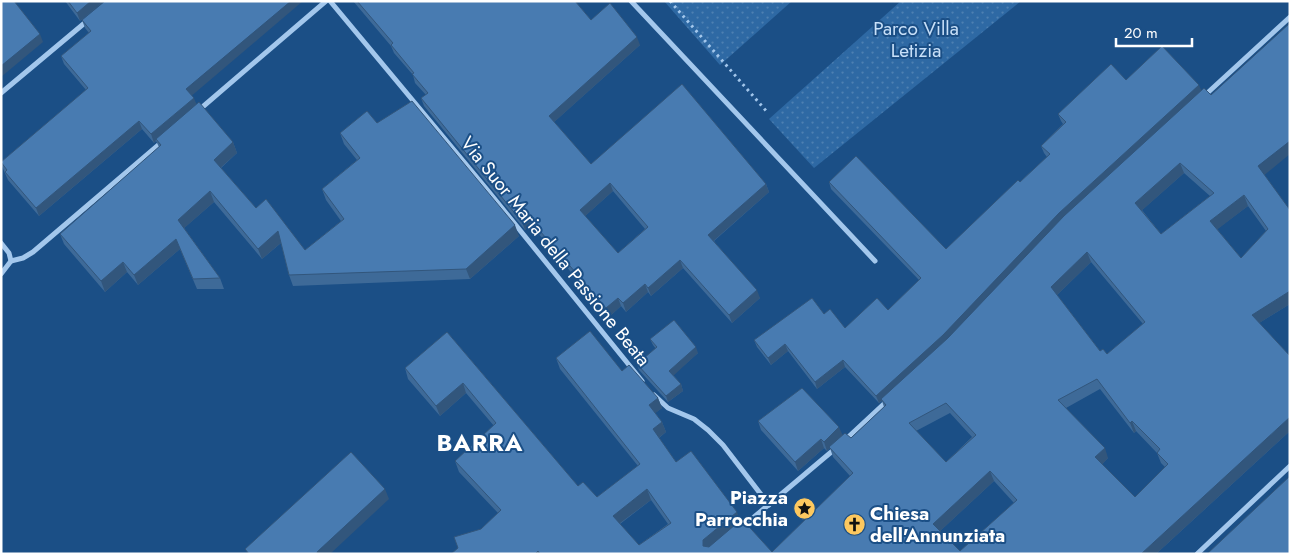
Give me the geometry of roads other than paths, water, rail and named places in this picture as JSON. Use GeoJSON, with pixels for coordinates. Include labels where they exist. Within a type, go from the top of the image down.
{"type":"FeatureCollection","features":[{"type":"Feature","properties":{"kind":"street"},"geometry":{"type":"LineString","coordinates":[[191,117],[326,1]]}},
{"type":"Feature","properties":{"kind":"street","name":"Via Suor Maria della Passione Beata"},"geometry":{"type":"LineString","coordinates":[[330,1],[646,385]]}},
{"type":"Feature","properties":{"kind":"street"},"geometry":{"type":"LineString","coordinates":[[631,1],[875,261]]}},
{"type":"Feature","properties":{"kind":"street"},"geometry":{"type":"LineString","coordinates":[[1196,104],[1290,17]]}},
{"type":"Feature","properties":{"kind":"street"},"geometry":{"type":"LineString","coordinates":[[1,93],[89,20]]}},
{"type":"Feature","properties":{"kind":"street"},"geometry":{"type":"LineString","coordinates":[[1,274],[11,261],[28,256],[168,136]]}},
{"type":"Feature","properties":{"kind":"street"},"geometry":{"type":"LineString","coordinates":[[1,243],[9,253],[11,261]]}},
{"type":"Feature","properties":{"kind":"street","name":"Via Suor Maria della Passione Beata"},"geometry":{"type":"LineString","coordinates":[[652,393],[668,408],[694,419],[708,430],[723,446],[769,505]]}},
{"type":"Feature","properties":{"kind":"street"},"geometry":{"type":"LineString","coordinates":[[732,535],[830,454],[892,396]]}},
{"type":"Feature","properties":{"kind":"street"},"geometry":{"type":"LineString","coordinates":[[1197,554],[1290,466]]}},
{"type":"Feature","properties":{"kind":"place","name":"Piazza Parrocchia"},"geometry":{"type":"Point","coordinates":[804,508]}},
{"type":"Feature","properties":{"kind":"place","name":"Chiesa dell'Annunziata"},"geometry":{"type":"Point","coordinates":[854,524]}},
{"type":"Feature","properties":{"kind":"district","name":"BARRA"},"geometry":{"type":"Point","coordinates":[480,443]}},
{"type":"Feature","properties":{"kind":"park label","name":"Parco Villa Letizia"},"geometry":{"type":"Point","coordinates":[916,39]}}]}
